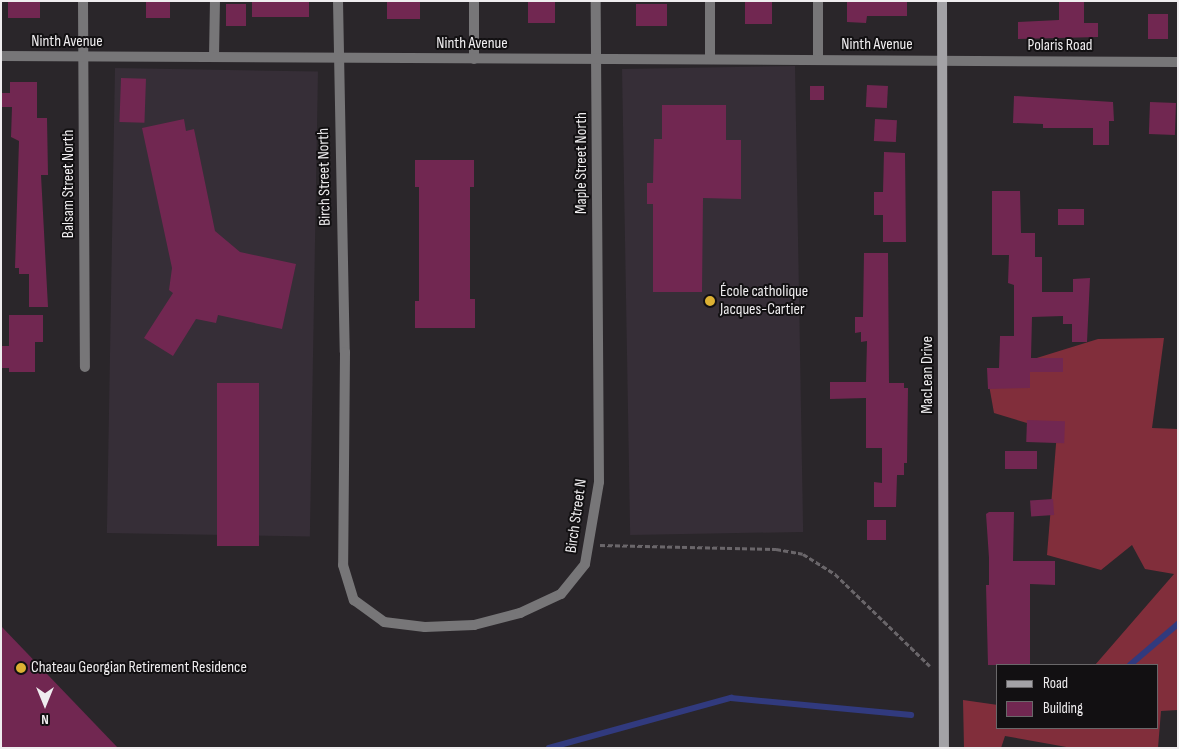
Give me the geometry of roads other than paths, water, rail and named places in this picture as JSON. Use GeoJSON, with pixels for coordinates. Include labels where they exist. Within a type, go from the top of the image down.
{"type":"FeatureCollection","features":[{"type":"Feature","properties":{"kind":"street","name":"Balsam Street North"},"geometry":{"type":"LineString","coordinates":[[83,1],[85,367]]}},
{"type":"Feature","properties":{"kind":"street"},"geometry":{"type":"LineString","coordinates":[[214,57],[215,1]]}},
{"type":"Feature","properties":{"kind":"street","name":"Birch Street North"},"geometry":{"type":"LineString","coordinates":[[338,1],[337,58],[345,352]]}},
{"type":"Feature","properties":{"kind":"street"},"geometry":{"type":"LineString","coordinates":[[474,1],[474,58]]}},
{"type":"Feature","properties":{"kind":"street","name":"Maple Street North"},"geometry":{"type":"LineString","coordinates":[[596,1],[598,324]]}},
{"type":"Feature","properties":{"kind":"street"},"geometry":{"type":"LineString","coordinates":[[710,1],[710,60]]}},
{"type":"Feature","properties":{"kind":"street"},"geometry":{"type":"LineString","coordinates":[[818,1],[818,60]]}},
{"type":"Feature","properties":{"kind":"street","name":"MacLean Drive"},"geometry":{"type":"LineString","coordinates":[[942,1],[944,748]]}},
{"type":"Feature","properties":{"kind":"street","name":"Ninth Avenue"},"geometry":{"type":"LineString","coordinates":[[1,56],[942,61]]}},
{"type":"Feature","properties":{"kind":"street","name":"Polaris Road"},"geometry":{"type":"LineString","coordinates":[[942,61],[1178,62]]}},
{"type":"Feature","properties":{"kind":"street","name":"Birch Street N"},"geometry":{"type":"LineString","coordinates":[[345,352],[343,565],[354,600],[384,622],[425,627],[474,624],[520,613],[561,594],[586,564],[599,482],[598,324]]}},
{"type":"Feature","properties":{"kind":"waterway"},"geometry":{"type":"LineString","coordinates":[[1131,664],[1178,624]]}},
{"type":"Feature","properties":{"kind":"waterway"},"geometry":{"type":"LineString","coordinates":[[549,748],[731,698],[911,715]]}},
{"type":"Feature","properties":{"kind":"place","name":"École catholique Jacques-Cartier"},"geometry":{"type":"Point","coordinates":[710,301]}},
{"type":"Feature","properties":{"kind":"place","name":"Chateau Georgian Retirement Residence"},"geometry":{"type":"Point","coordinates":[21,668]}}]}
